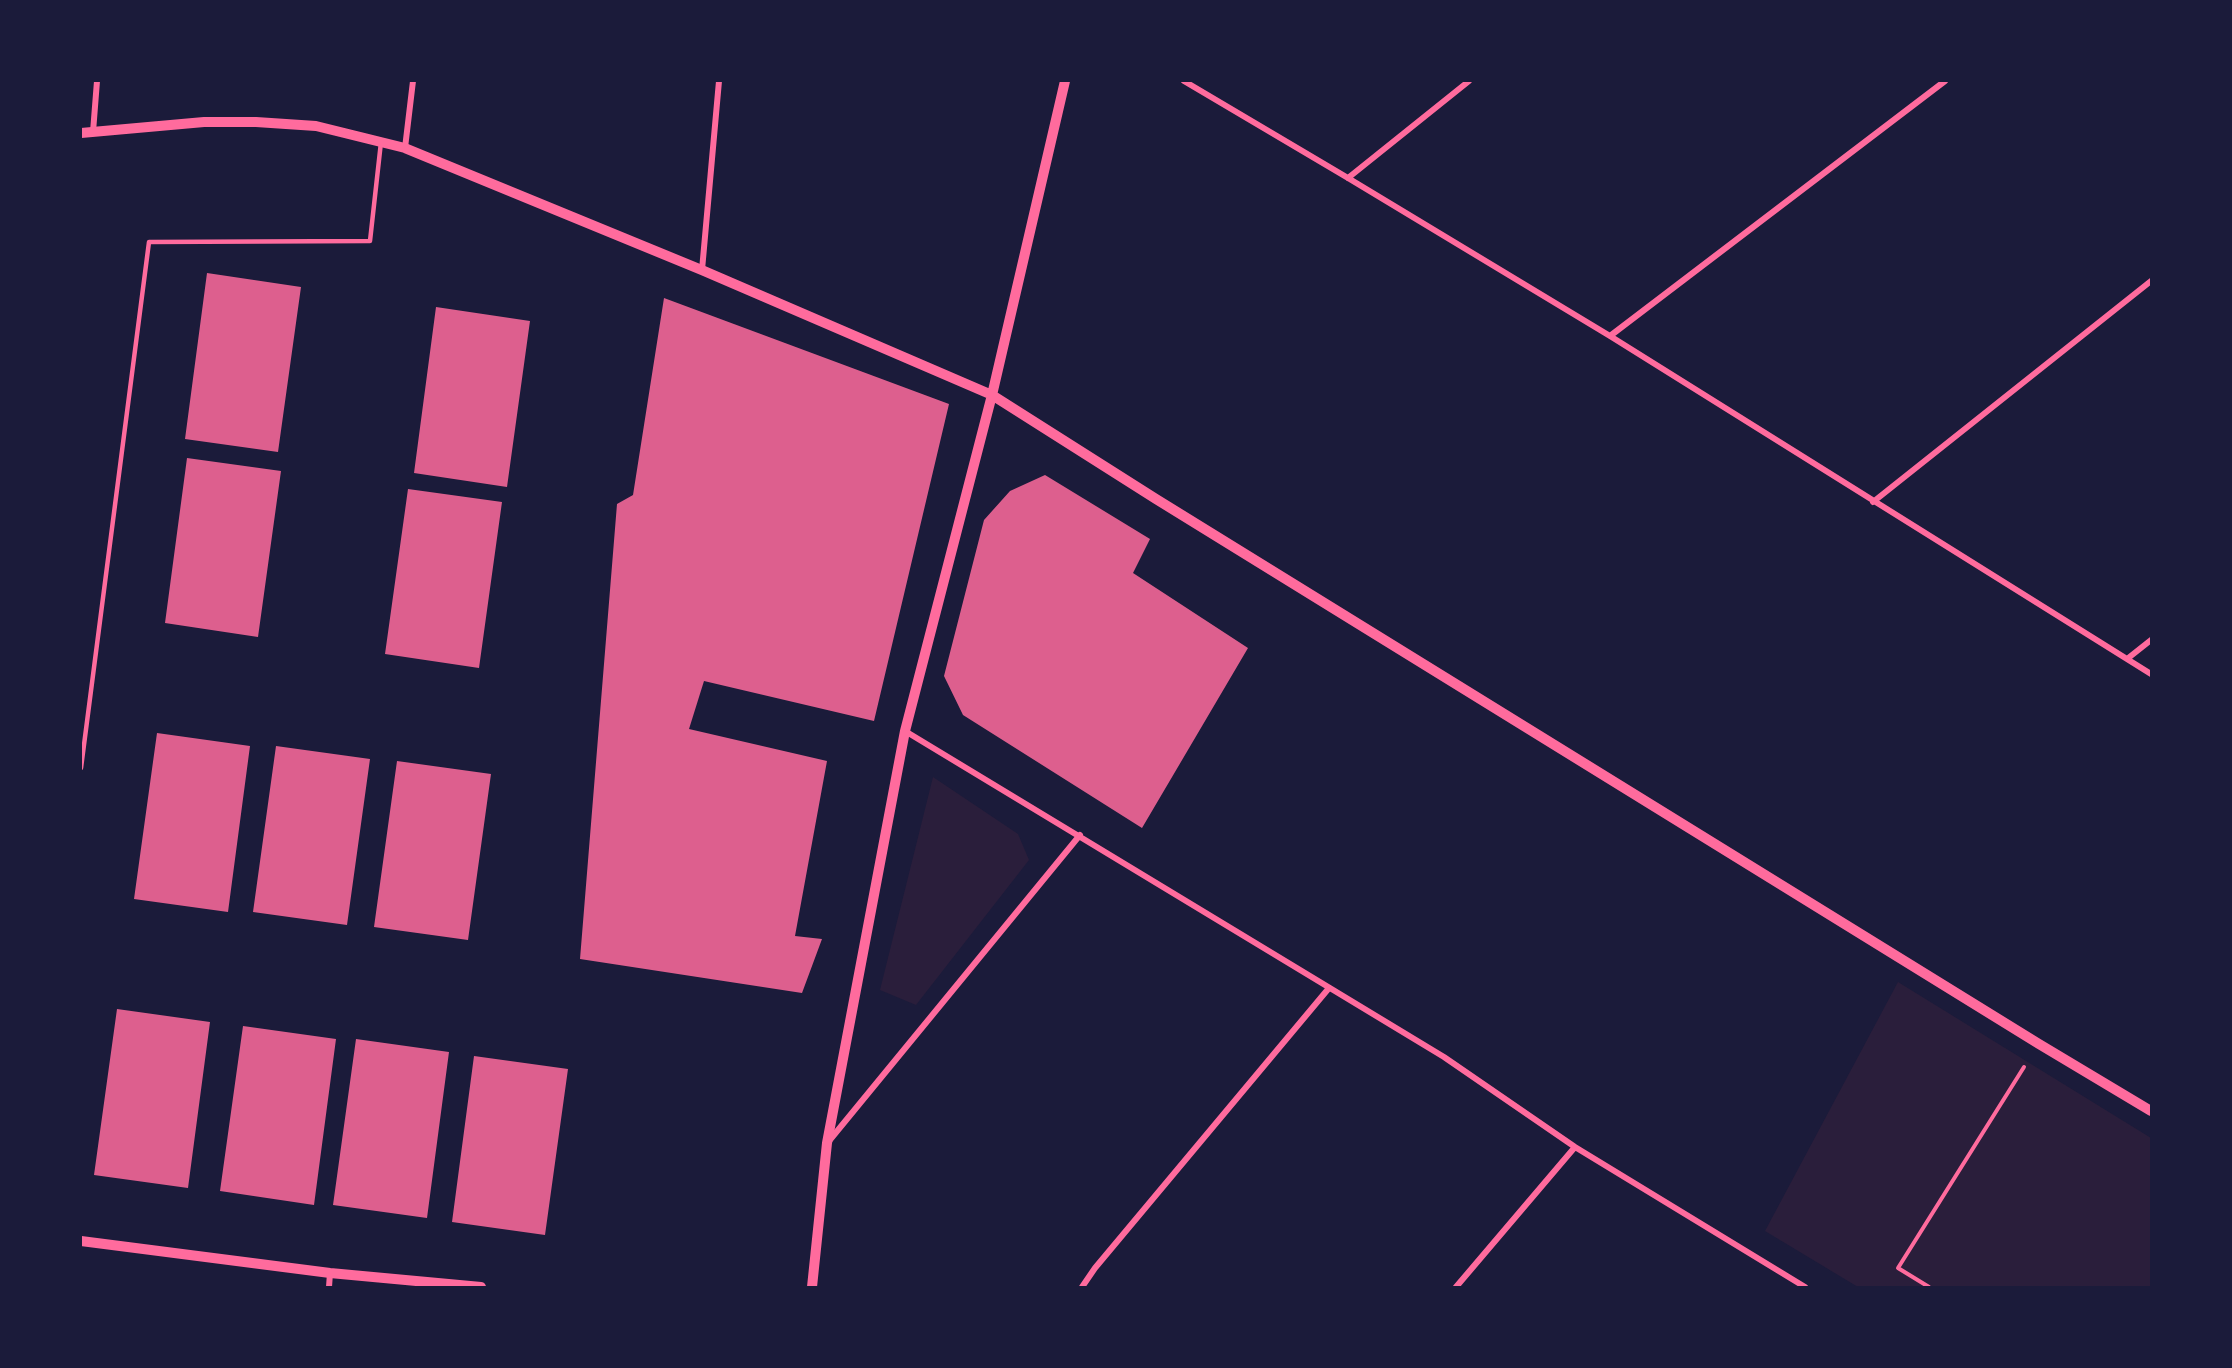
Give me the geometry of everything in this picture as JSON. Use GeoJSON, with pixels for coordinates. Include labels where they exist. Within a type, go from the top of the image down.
{"type":"FeatureCollection","features":[{"type":"Feature","properties":{"kind":"street"},"geometry":{"type":"LineString","coordinates":[[97,81],[87,133],[204,122],[256,122],[316,126],[405,148],[702,270],[992,395],[1166,505],[2151,1111]]}},
{"type":"Feature","properties":{"kind":"street"},"geometry":{"type":"LineString","coordinates":[[405,148],[413,81]]}},
{"type":"Feature","properties":{"kind":"street"},"geometry":{"type":"LineString","coordinates":[[702,270],[719,81]]}},
{"type":"Feature","properties":{"kind":"street"},"geometry":{"type":"LineString","coordinates":[[812,1287],[827,1143],[905,732],[992,395],[1065,81]]}},
{"type":"Feature","properties":{"kind":"street"},"geometry":{"type":"LineString","coordinates":[[1184,81],[1610,336],[2151,674]]}},
{"type":"Feature","properties":{"kind":"street"},"geometry":{"type":"LineString","coordinates":[[1348,178],[1469,81]]}},
{"type":"Feature","properties":{"kind":"street"},"geometry":{"type":"LineString","coordinates":[[1610,336],[1946,81]]}},
{"type":"Feature","properties":{"kind":"street"},"geometry":{"type":"LineString","coordinates":[[1873,502],[2151,281]]}},
{"type":"Feature","properties":{"kind":"street"},"geometry":{"type":"LineString","coordinates":[[2127,659],[2151,640]]}},
{"type":"Feature","properties":{"kind":"street"},"geometry":{"type":"LineString","coordinates":[[905,732],[1080,835],[1444,1057],[1575,1147],[1805,1287]]}},
{"type":"Feature","properties":{"kind":"street"},"geometry":{"type":"LineString","coordinates":[[827,1143],[1080,835]]}},
{"type":"Feature","properties":{"kind":"street"},"geometry":{"type":"LineString","coordinates":[[1082,1287],[1095,1268],[1329,988]]}},
{"type":"Feature","properties":{"kind":"street"},"geometry":{"type":"LineString","coordinates":[[1456,1287],[1575,1147]]}},
{"type":"Feature","properties":{"kind":"street"},"geometry":{"type":"LineString","coordinates":[[81,1242],[330,1273],[481,1287]]}},
{"type":"Feature","properties":{"kind":"street"},"geometry":{"type":"LineString","coordinates":[[329,1287],[330,1273]]}},
{"type":"Feature","properties":{"kind":"lane"},"geometry":{"type":"LineString","coordinates":[[81,768],[149,243],[370,241],[381,142]]}},
{"type":"Feature","properties":{"kind":"path"},"geometry":{"type":"LineString","coordinates":[[1929,1287],[1898,1268],[2039,1044]]}},
{"type":"Feature","properties":{"kind":"shaded area"},"geometry":{"type":"Polygon","coordinates":[[[933,777],[1018,834],[1029,860],[916,1005],[880,990],[933,777]]]}},
{"type":"Feature","properties":{"kind":"shaded area"},"geometry":{"type":"Polygon","coordinates":[[[1898,982],[2151,1138],[2151,1287],[1858,1287],[1765,1231],[1898,982]]]}},
{"type":"Feature","properties":{"kind":"building"},"geometry":{"type":"Polygon","coordinates":[[[207,273],[301,287],[278,452],[185,439],[207,273]]]}},
{"type":"Feature","properties":{"kind":"building"},"geometry":{"type":"Polygon","coordinates":[[[664,298],[949,404],[874,721],[704,681],[689,729],[827,761],[795,936],[822,939],[802,993],[580,959],[617,504],[633,495],[664,298]]]}},
{"type":"Feature","properties":{"kind":"building"},"geometry":{"type":"Polygon","coordinates":[[[436,307],[530,321],[507,487],[414,473],[436,307]]]}},
{"type":"Feature","properties":{"kind":"building"},"geometry":{"type":"Polygon","coordinates":[[[187,458],[281,471],[258,637],[165,623],[187,458]]]}},
{"type":"Feature","properties":{"kind":"building"},"geometry":{"type":"Polygon","coordinates":[[[1045,475],[1150,539],[1133,573],[1248,648],[1142,828],[963,715],[944,676],[984,520],[1010,491],[1045,475]]]}},
{"type":"Feature","properties":{"kind":"building"},"geometry":{"type":"Polygon","coordinates":[[[408,489],[502,502],[479,668],[385,654],[408,489]]]}},
{"type":"Feature","properties":{"kind":"building"},"geometry":{"type":"Polygon","coordinates":[[[157,733],[250,746],[228,912],[134,899],[157,733]]]}},
{"type":"Feature","properties":{"kind":"building"},"geometry":{"type":"Polygon","coordinates":[[[276,746],[370,759],[347,925],[253,912],[276,746]]]}},
{"type":"Feature","properties":{"kind":"building"},"geometry":{"type":"Polygon","coordinates":[[[397,761],[491,774],[468,940],[374,927],[397,761]]]}},
{"type":"Feature","properties":{"kind":"building"},"geometry":{"type":"Polygon","coordinates":[[[117,1009],[210,1022],[188,1188],[94,1175],[117,1009]]]}},
{"type":"Feature","properties":{"kind":"building"},"geometry":{"type":"Polygon","coordinates":[[[243,1026],[336,1039],[314,1205],[220,1191],[243,1026]]]}},
{"type":"Feature","properties":{"kind":"building"},"geometry":{"type":"Polygon","coordinates":[[[356,1039],[449,1052],[427,1218],[333,1205],[356,1039]]]}},
{"type":"Feature","properties":{"kind":"building"},"geometry":{"type":"Polygon","coordinates":[[[474,1056],[568,1069],[545,1235],[452,1222],[474,1056]]]}}]}
